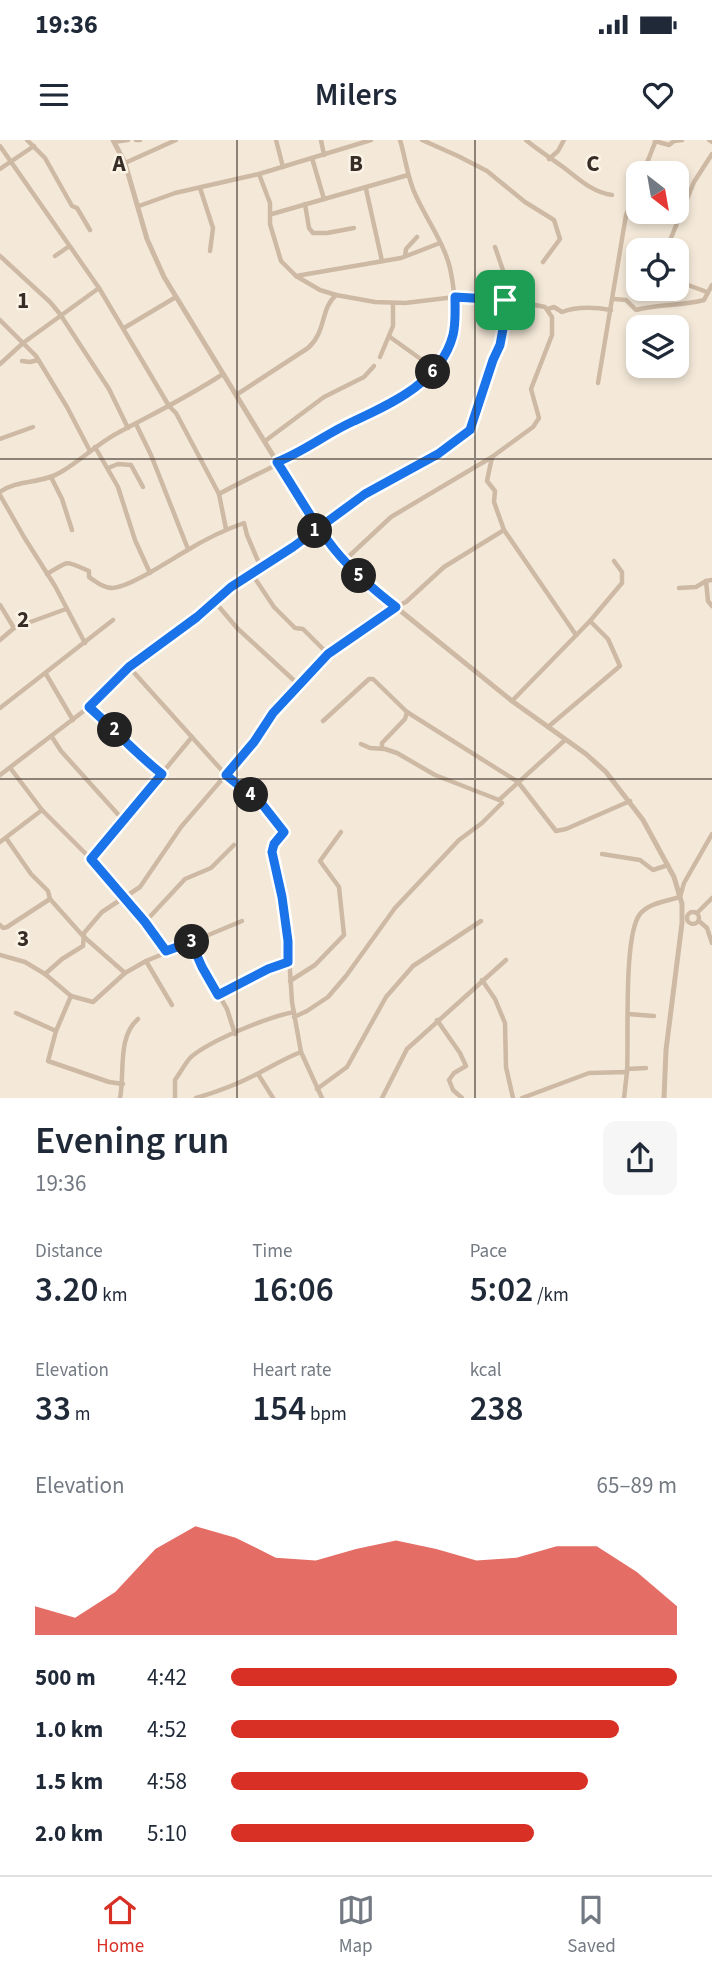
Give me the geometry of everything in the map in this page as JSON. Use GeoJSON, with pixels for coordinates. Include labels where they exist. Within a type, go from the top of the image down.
{"type":"FeatureCollection","features":[{"type":"Feature","properties":{"kind":"street"},"geometry":{"type":"LineString","coordinates":[[26,140],[45,158],[72,206],[77,208],[90,230]]}},
{"type":"Feature","properties":{"kind":"street"},"geometry":{"type":"LineString","coordinates":[[128,140],[115,141],[125,163],[153,253],[176,297],[319,528],[345,561],[396,607],[512,701],[606,772],[630,801],[655,840],[679,887],[681,901],[681,932],[666,1051],[664,1098]]}},
{"type":"Feature","properties":{"kind":"street"},"geometry":{"type":"LineString","coordinates":[[125,163],[174,140]]}},
{"type":"Feature","properties":{"kind":"street"},"geometry":{"type":"LineString","coordinates":[[276,140],[283,167]]}},
{"type":"Feature","properties":{"kind":"street"},"geometry":{"type":"LineString","coordinates":[[321,140],[324,155]]}},
{"type":"Feature","properties":{"kind":"street"},"geometry":{"type":"LineString","coordinates":[[139,206],[371,140]]}},
{"type":"Feature","properties":{"kind":"street"},"geometry":{"type":"LineString","coordinates":[[219,494],[387,406],[436,370],[453,336],[455,297],[450,266],[408,175],[400,140]]}},
{"type":"Feature","properties":{"kind":"street"},"geometry":{"type":"LineString","coordinates":[[422,140],[487,172],[525,202],[555,220],[560,239],[543,262]]}},
{"type":"Feature","properties":{"kind":"street"},"geometry":{"type":"LineString","coordinates":[[526,140],[592,188],[612,195]]}},
{"type":"Feature","properties":{"kind":"street"},"geometry":{"type":"LineString","coordinates":[[549,159],[564,140]]}},
{"type":"Feature","properties":{"kind":"street"},"geometry":{"type":"LineString","coordinates":[[648,161],[656,141],[669,145],[682,140]]}},
{"type":"Feature","properties":{"kind":"street"},"geometry":{"type":"LineString","coordinates":[[0,146],[99,288],[169,406],[176,413],[219,494],[226,529]]}},
{"type":"Feature","properties":{"kind":"street"},"geometry":{"type":"LineString","coordinates":[[0,169],[34,146]]}},
{"type":"Feature","properties":{"kind":"street"},"geometry":{"type":"LineString","coordinates":[[671,238],[694,183],[712,153]]}},
{"type":"Feature","properties":{"kind":"street"},"geometry":{"type":"LineString","coordinates":[[312,158],[324,199]]}},
{"type":"Feature","properties":{"kind":"street"},"geometry":{"type":"LineString","coordinates":[[259,174],[266,187],[272,214],[270,224],[281,261],[296,276],[320,290],[336,295],[393,303],[455,297],[505,300],[541,305],[548,309],[552,317],[552,335],[531,389],[539,418],[533,427],[492,457],[391,517],[345,561]]}},
{"type":"Feature","properties":{"kind":"street"},"geometry":{"type":"LineString","coordinates":[[272,214],[408,175]]}},
{"type":"Feature","properties":{"kind":"street"},"geometry":{"type":"LineString","coordinates":[[200,188],[213,228],[210,251]]}},
{"type":"Feature","properties":{"kind":"street"},"geometry":{"type":"LineString","coordinates":[[366,189],[382,261]]}},
{"type":"Feature","properties":{"kind":"street"},"geometry":{"type":"LineString","coordinates":[[305,204],[309,228],[313,233],[354,228]]}},
{"type":"Feature","properties":{"kind":"street"},"geometry":{"type":"LineString","coordinates":[[598,383],[626,215]]}},
{"type":"Feature","properties":{"kind":"street"},"geometry":{"type":"LineString","coordinates":[[405,256],[417,237]]}},
{"type":"Feature","properties":{"kind":"street"},"geometry":{"type":"LineString","coordinates":[[296,276],[405,256],[440,243]]}},
{"type":"Feature","properties":{"kind":"street"},"geometry":{"type":"LineString","coordinates":[[54,256],[68,247]]}},
{"type":"Feature","properties":{"kind":"street"},"geometry":{"type":"LineString","coordinates":[[0,775],[89,707],[129,667],[231,587],[379,485],[438,454],[470,430],[500,345],[505,318],[506,279],[495,247]]}},
{"type":"Feature","properties":{"kind":"street"},"geometry":{"type":"LineString","coordinates":[[0,256],[60,314],[109,389],[128,428]]}},
{"type":"Feature","properties":{"kind":"street"},"geometry":{"type":"LineString","coordinates":[[689,285],[707,292]]}},
{"type":"Feature","properties":{"kind":"street"},"geometry":{"type":"LineString","coordinates":[[614,299],[626,300],[636,310],[652,306],[672,306],[704,300],[712,285]]}},
{"type":"Feature","properties":{"kind":"street"},"geometry":{"type":"LineString","coordinates":[[0,365],[60,314],[99,288]]}},
{"type":"Feature","properties":{"kind":"street"},"geometry":{"type":"LineString","coordinates":[[236,395],[317,340],[329,301],[336,295]]}},
{"type":"Feature","properties":{"kind":"street"},"geometry":{"type":"LineString","coordinates":[[124,328],[176,297]]}},
{"type":"Feature","properties":{"kind":"street"},"geometry":{"type":"LineString","coordinates":[[380,357],[390,337],[393,303]]}},
{"type":"Feature","properties":{"kind":"street"},"geometry":{"type":"LineString","coordinates":[[548,309],[554,307],[562,312],[595,307],[611,310]]}},
{"type":"Feature","properties":{"kind":"street"},"geometry":{"type":"LineString","coordinates":[[0,320],[38,360],[93,449],[108,468],[118,487],[135,540],[150,573]]}},
{"type":"Feature","properties":{"kind":"street"},"geometry":{"type":"LineString","coordinates":[[390,337],[436,370]]}},
{"type":"Feature","properties":{"kind":"street"},"geometry":{"type":"LineString","coordinates":[[22,361],[38,360]]}},
{"type":"Feature","properties":{"kind":"street"},"geometry":{"type":"LineString","coordinates":[[265,441],[324,397],[364,377],[374,366]]}},
{"type":"Feature","properties":{"kind":"street"},"geometry":{"type":"LineString","coordinates":[[85,643],[0,494],[16,484],[51,477],[128,428],[223,374]]}},
{"type":"Feature","properties":{"kind":"street"},"geometry":{"type":"LineString","coordinates":[[136,424],[188,549]]}},
{"type":"Feature","properties":{"kind":"street"},"geometry":{"type":"LineString","coordinates":[[0,439],[33,427]]}},
{"type":"Feature","properties":{"kind":"street"},"geometry":{"type":"LineString","coordinates":[[492,457],[488,481],[495,491],[494,502],[504,530],[576,635]]}},
{"type":"Feature","properties":{"kind":"street"},"geometry":{"type":"LineString","coordinates":[[108,468],[118,464],[131,465],[144,486]]}},
{"type":"Feature","properties":{"kind":"street"},"geometry":{"type":"LineString","coordinates":[[51,477],[72,530]]}},
{"type":"Feature","properties":{"kind":"street"},"geometry":{"type":"LineString","coordinates":[[47,574],[72,562],[89,571],[89,577],[93,580],[114,588],[150,573],[226,529],[244,523],[261,568]]}},
{"type":"Feature","properties":{"kind":"street"},"geometry":{"type":"LineString","coordinates":[[45,974],[83,946],[83,936],[102,912],[122,897],[132,895],[146,880],[181,827],[254,742],[273,713],[328,654],[406,602],[453,561],[504,530]]}},
{"type":"Feature","properties":{"kind":"street"},"geometry":{"type":"LineString","coordinates":[[512,701],[590,621],[623,580],[622,572],[614,561]]}},
{"type":"Feature","properties":{"kind":"street"},"geometry":{"type":"LineString","coordinates":[[252,573],[274,607],[295,628],[303,629],[328,654]]}},
{"type":"Feature","properties":{"kind":"street"},"geometry":{"type":"LineString","coordinates":[[679,588],[696,587],[709,580]]}},
{"type":"Feature","properties":{"kind":"street"},"geometry":{"type":"LineString","coordinates":[[709,580],[708,601],[712,606]]}},
{"type":"Feature","properties":{"kind":"street"},"geometry":{"type":"LineString","coordinates":[[215,602],[237,628],[299,685]]}},
{"type":"Feature","properties":{"kind":"street"},"geometry":{"type":"LineString","coordinates":[[0,605],[14,628]]}},
{"type":"Feature","properties":{"kind":"street"},"geometry":{"type":"LineString","coordinates":[[0,640],[14,628],[66,609]]}},
{"type":"Feature","properties":{"kind":"street"},"geometry":{"type":"LineString","coordinates":[[0,708],[113,620]]}},
{"type":"Feature","properties":{"kind":"street"},"geometry":{"type":"LineString","coordinates":[[548,727],[620,666],[608,639],[590,621]]}},
{"type":"Feature","properties":{"kind":"street"},"geometry":{"type":"LineString","coordinates":[[129,667],[226,775],[262,804],[284,832],[274,844],[272,852],[288,941],[294,1014],[301,1052],[322,1098]]}},
{"type":"Feature","properties":{"kind":"street"},"geometry":{"type":"LineString","coordinates":[[46,674],[73,720]]}},
{"type":"Feature","properties":{"kind":"street"},"geometry":{"type":"LineString","coordinates":[[323,721],[371,678],[407,712],[518,782],[556,831],[630,801]]}},
{"type":"Feature","properties":{"kind":"street"},"geometry":{"type":"LineString","coordinates":[[89,707],[129,743],[144,761],[162,774]]}},
{"type":"Feature","properties":{"kind":"street"},"geometry":{"type":"LineString","coordinates":[[383,748],[382,743],[405,719],[407,712]]}},
{"type":"Feature","properties":{"kind":"street"},"geometry":{"type":"LineString","coordinates":[[52,737],[61,751],[124,821]]}},
{"type":"Feature","properties":{"kind":"street"},"geometry":{"type":"LineString","coordinates":[[91,859],[192,737]]}},
{"type":"Feature","properties":{"kind":"street"},"geometry":{"type":"LineString","coordinates":[[361,744],[370,748],[383,748],[417,762],[435,775],[499,800],[565,740]]}},
{"type":"Feature","properties":{"kind":"street"},"geometry":{"type":"LineString","coordinates":[[11,769],[42,810],[91,859],[166,951]]}},
{"type":"Feature","properties":{"kind":"street"},"geometry":{"type":"LineString","coordinates":[[174,1098],[175,1080],[189,1059],[211,1045],[276,1015],[307,1012],[328,997],[395,908],[459,840],[482,824],[502,803]]}},
{"type":"Feature","properties":{"kind":"street"},"geometry":{"type":"LineString","coordinates":[[0,842],[42,810]]}},
{"type":"Feature","properties":{"kind":"street"},"geometry":{"type":"LineString","coordinates":[[290,981],[315,965],[344,935],[339,887],[320,861],[341,832]]}},
{"type":"Feature","properties":{"kind":"street"},"geometry":{"type":"LineString","coordinates":[[690,923],[687,917],[689,913],[681,901],[684,883],[712,834]]}},
{"type":"Feature","properties":{"kind":"street"},"geometry":{"type":"LineString","coordinates":[[6,838],[48,891],[50,899],[83,936],[125,974]]}},
{"type":"Feature","properties":{"kind":"street"},"geometry":{"type":"LineString","coordinates":[[145,922],[185,879],[211,869],[234,845]]}},
{"type":"Feature","properties":{"kind":"street"},"geometry":{"type":"LineString","coordinates":[[602,854],[640,860],[653,870],[668,864]]}},
{"type":"Feature","properties":{"kind":"street"},"geometry":{"type":"LineString","coordinates":[[689,913],[697,913],[712,898]]}},
{"type":"Feature","properties":{"kind":"street"},"geometry":{"type":"LineString","coordinates":[[0,925],[7,928],[50,899]]}},
{"type":"Feature","properties":{"kind":"street"},"geometry":{"type":"LineString","coordinates":[[624,1098],[631,951],[638,917],[651,906],[681,901]]}},
{"type":"Feature","properties":{"kind":"street"},"geometry":{"type":"LineString","coordinates":[[697,913],[699,921],[710,928],[712,943]]}},
{"type":"Feature","properties":{"kind":"street"},"geometry":{"type":"LineString","coordinates":[[0,955],[25,962],[45,974],[71,996],[93,1002],[125,974],[146,961],[242,921]]}},
{"type":"Feature","properties":{"kind":"street"},"geometry":{"type":"LineString","coordinates":[[317,1088],[347,1067],[386,998],[413,966],[481,921]]}},
{"type":"Feature","properties":{"kind":"street"},"geometry":{"type":"LineString","coordinates":[[681,932],[690,923],[699,921]]}},
{"type":"Feature","properties":{"kind":"street"},"geometry":{"type":"LineString","coordinates":[[191,942],[202,967],[227,1009],[235,1034]]}},
{"type":"Feature","properties":{"kind":"street"},"geometry":{"type":"LineString","coordinates":[[382,1098],[407,1049],[506,960]]}},
{"type":"Feature","properties":{"kind":"street"},"geometry":{"type":"LineString","coordinates":[[146,961],[172,1004]]}},
{"type":"Feature","properties":{"kind":"street"},"geometry":{"type":"LineString","coordinates":[[218,995],[268,969],[288,962]]}},
{"type":"Feature","properties":{"kind":"street"},"geometry":{"type":"LineString","coordinates":[[482,980],[495,999],[505,1023],[506,1067],[513,1098]]}},
{"type":"Feature","properties":{"kind":"street"},"geometry":{"type":"LineString","coordinates":[[71,996],[56,1031],[48,1061],[109,1082],[123,1084]]}},
{"type":"Feature","properties":{"kind":"street"},"geometry":{"type":"LineString","coordinates":[[16,1013],[56,1031]]}},
{"type":"Feature","properties":{"kind":"street"},"geometry":{"type":"LineString","coordinates":[[628,1014],[654,1016]]}},
{"type":"Feature","properties":{"kind":"street"},"geometry":{"type":"LineString","coordinates":[[120,1098],[123,1084],[123,1049],[127,1034],[138,1018]]}},
{"type":"Feature","properties":{"kind":"street"},"geometry":{"type":"LineString","coordinates":[[438,1020],[466,1066],[454,1073],[449,1080],[453,1090],[463,1098]]}},
{"type":"Feature","properties":{"kind":"street"},"geometry":{"type":"LineString","coordinates":[[196,1098],[258,1074],[277,1061],[301,1052]]}},
{"type":"Feature","properties":{"kind":"street"},"geometry":{"type":"LineString","coordinates":[[522,1098],[589,1073],[646,1068]]}},
{"type":"Feature","properties":{"kind":"street"},"geometry":{"type":"LineString","coordinates":[[258,1074],[273,1098]]}},
{"type":"Feature","properties":{"kind":"route"},"geometry":{"type":"LineString","coordinates":[[505,300],[455,297],[453,336],[436,370],[387,406],[332,433],[301,453],[277,462],[319,528],[334,548],[359,576],[396,607],[376,618],[328,654],[273,713],[254,742],[226,775],[262,804],[284,832],[274,844],[272,852],[279,874],[288,941],[288,962],[268,969],[218,995],[191,942],[166,951],[91,859],[162,774],[144,761],[129,743],[89,707],[129,667],[197,617],[231,587],[293,547],[319,528],[345,510],[365,494],[438,454],[470,430],[500,345],[505,300]]}}]}
